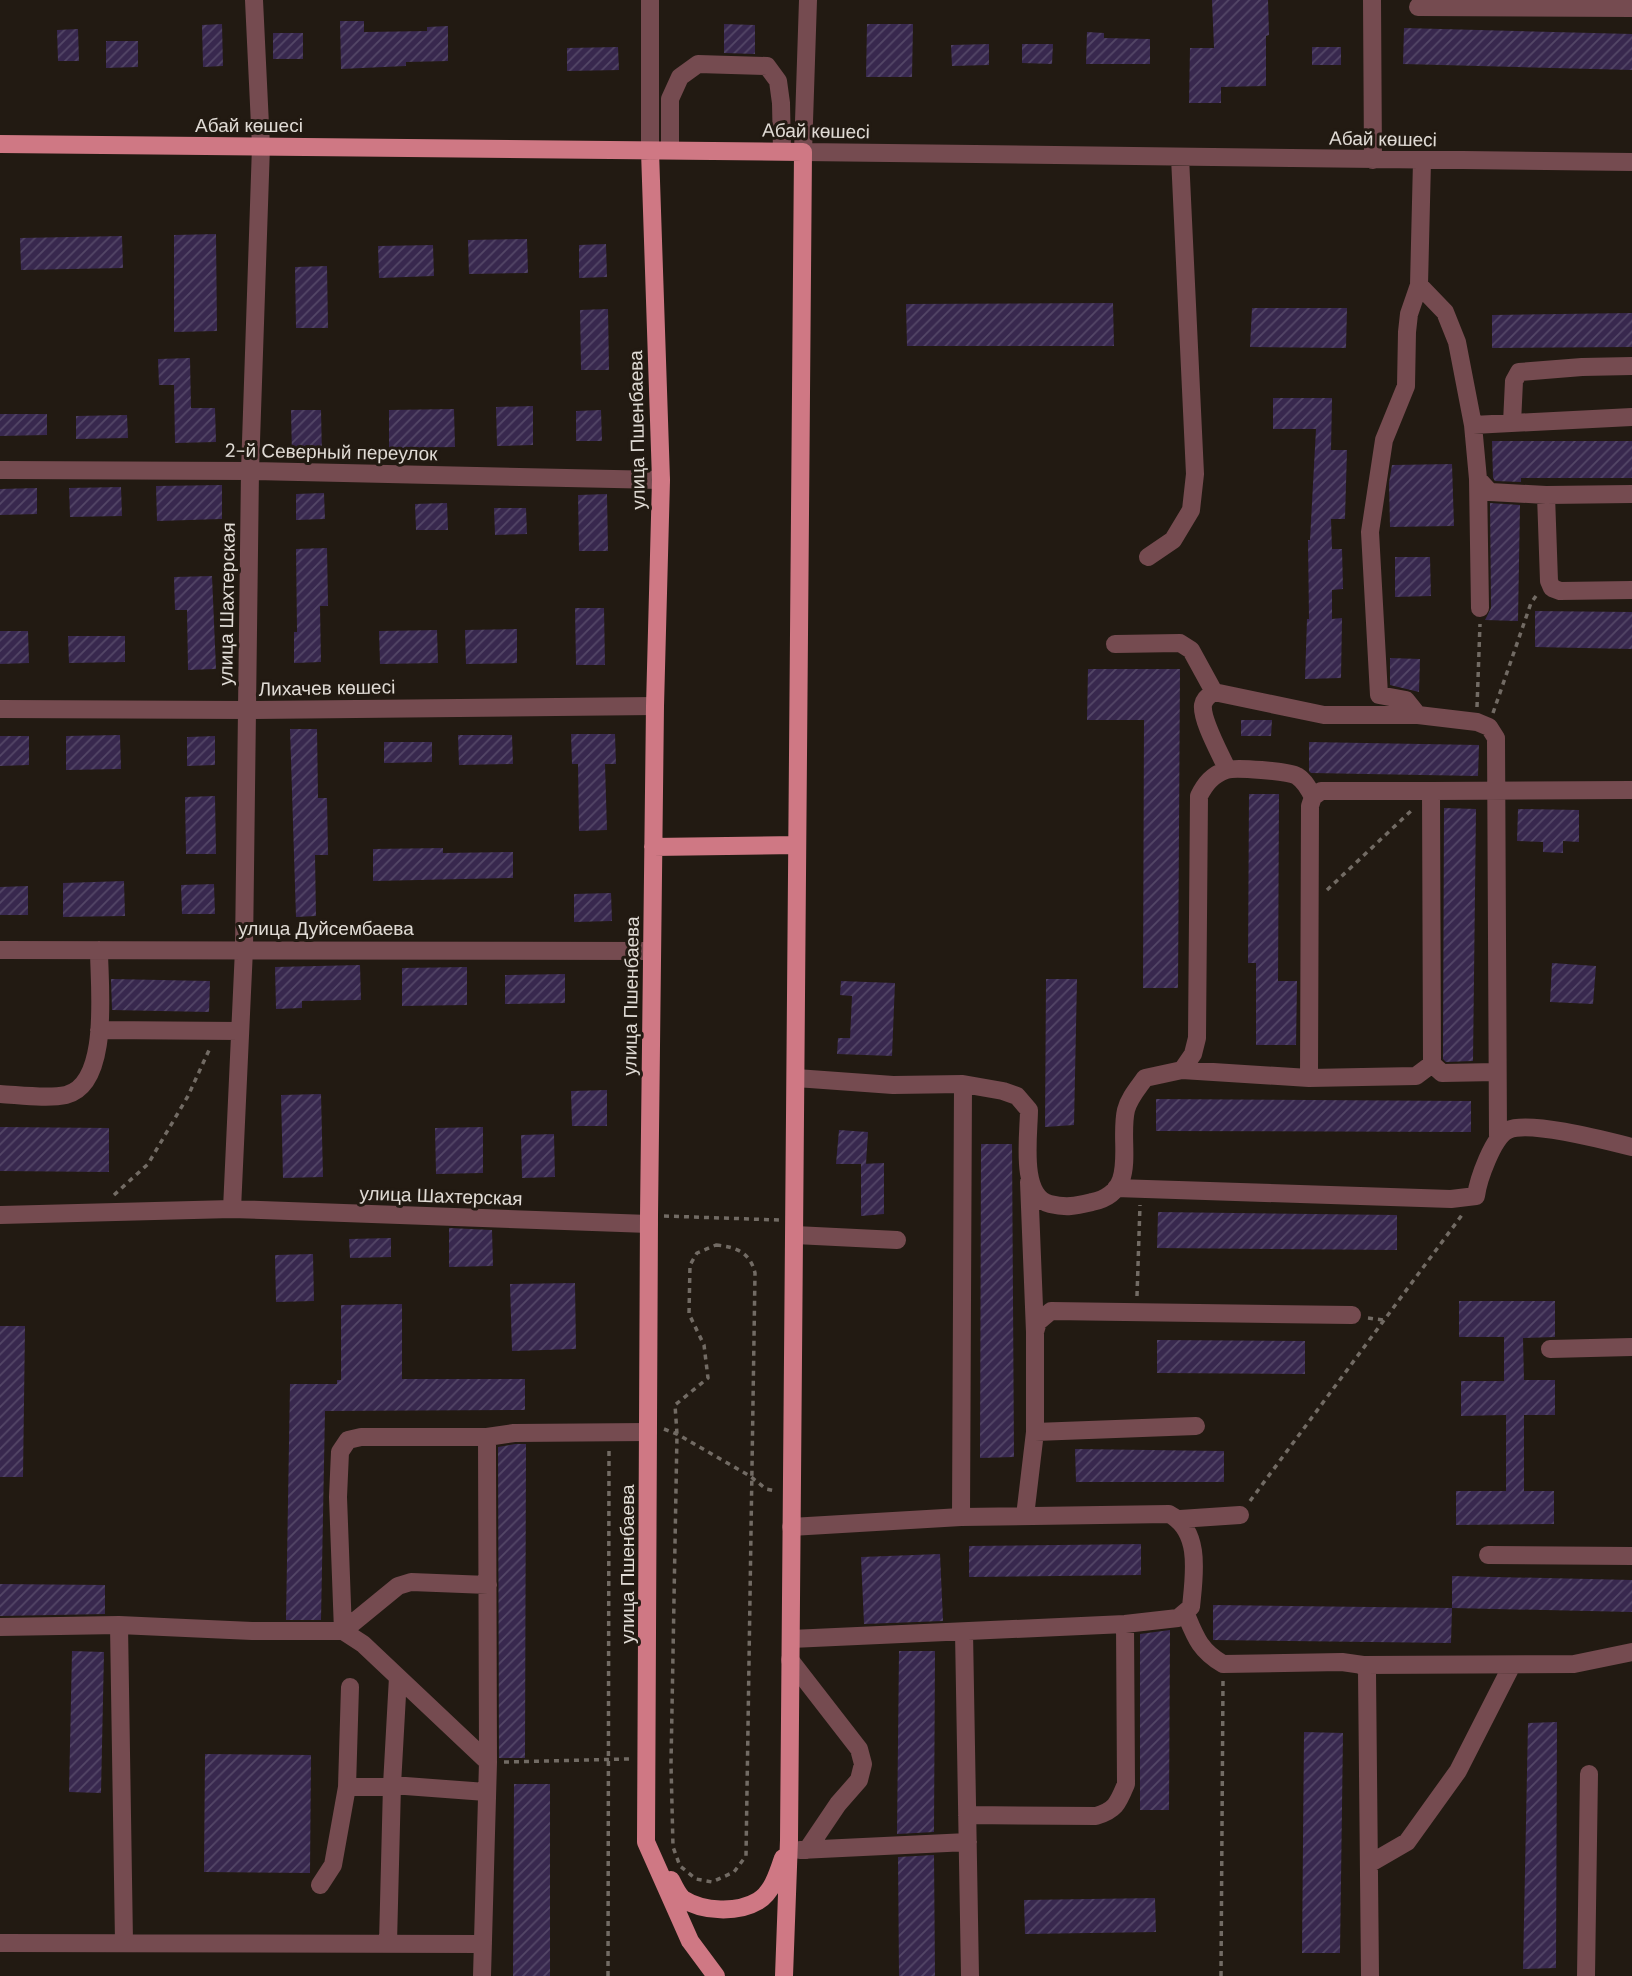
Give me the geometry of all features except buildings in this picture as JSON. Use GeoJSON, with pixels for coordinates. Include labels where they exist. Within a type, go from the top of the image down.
{"type":"FeatureCollection","features":[{"type":"Feature","properties":{"kind":"main road","name":"Абай көшесі"},"geometry":{"type":"LineString","coordinates":[[0,144],[803,152]]}},
{"type":"Feature","properties":{"kind":"main road","name":"улица Пшенбаева"},"geometry":{"type":"LineString","coordinates":[[650,151],[661,480],[653,847],[646,1842],[690,1941],[716,1976]]}},
{"type":"Feature","properties":{"kind":"main road"},"geometry":{"type":"LineString","coordinates":[[784,1976],[789,1845],[803,152]]}},
{"type":"Feature","properties":{"kind":"main road"},"geometry":{"type":"LineString","coordinates":[[653,847],[797,845]]}},
{"type":"Feature","properties":{"kind":"main road"},"geometry":{"type":"LineString","coordinates":[[646,1842],[682,1898],[707,1908],[735,1909],[760,1900],[776,1880],[789,1845]]}},
{"type":"Feature","properties":{"kind":"street","name":"улица Шахтерская"},"geometry":{"type":"LineString","coordinates":[[232,1209],[244,949],[250,471],[261,146],[254,0]]}},
{"type":"Feature","properties":{"kind":"street","name":"улица Пшенбаева"},"geometry":{"type":"LineString","coordinates":[[650,0],[650,151]]}},
{"type":"Feature","properties":{"kind":"street"},"geometry":{"type":"LineString","coordinates":[[803,152],[808,0]]}},
{"type":"Feature","properties":{"kind":"street"},"geometry":{"type":"LineString","coordinates":[[1373,0],[1373,160]]}},
{"type":"Feature","properties":{"kind":"street"},"geometry":{"type":"LineString","coordinates":[[1418,7],[1632,8]]}},
{"type":"Feature","properties":{"kind":"street"},"geometry":{"type":"LineString","coordinates":[[670,150],[670,99],[680,77],[698,64],[767,66],[778,81],[782,151]]}},
{"type":"Feature","properties":{"kind":"street","name":"Абай көшесі"},"geometry":{"type":"LineString","coordinates":[[803,152],[1632,162]]}},
{"type":"Feature","properties":{"kind":"street"},"geometry":{"type":"LineString","coordinates":[[1148,557],[1173,540],[1191,509],[1195,474],[1180,158]]}},
{"type":"Feature","properties":{"kind":"street"},"geometry":{"type":"LineString","coordinates":[[1418,715],[1405,700],[1379,695],[1370,532],[1384,440],[1406,386],[1409,314],[1419,285],[1422,161]]}},
{"type":"Feature","properties":{"kind":"street"},"geometry":{"type":"LineString","coordinates":[[1419,285],[1445,312],[1449,321],[1457,342],[1473,425],[1478,479],[1480,608]]}},
{"type":"Feature","properties":{"kind":"street"},"geometry":{"type":"LineString","coordinates":[[1512,423],[1514,381],[1519,372],[1632,366]]}},
{"type":"Feature","properties":{"kind":"street"},"geometry":{"type":"LineString","coordinates":[[1473,425],[1632,417]]}},
{"type":"Feature","properties":{"kind":"street","name":"2-й Северный переулок"},"geometry":{"type":"LineString","coordinates":[[0,470],[250,471],[661,480]]}},
{"type":"Feature","properties":{"kind":"street"},"geometry":{"type":"LineString","coordinates":[[1478,479],[1490,492],[1546,495],[1632,494]]}},
{"type":"Feature","properties":{"kind":"street"},"geometry":{"type":"LineString","coordinates":[[1546,495],[1549,581],[1552,588],[1560,592],[1632,590]]}},
{"type":"Feature","properties":{"kind":"street"},"geometry":{"type":"LineString","coordinates":[[1115,644],[1180,643],[1191,650],[1214,692]]}},
{"type":"Feature","properties":{"kind":"street"},"geometry":{"type":"LineString","coordinates":[[1116,1188],[1451,1199],[1476,1196],[1478,1183],[1498,1136],[1494,790],[1496,738],[1483,724],[1418,715],[1324,715],[1214,692],[1208,695],[1203,704],[1205,717],[1227,769]]}},
{"type":"Feature","properties":{"kind":"street","name":"Лихачев көшесі"},"geometry":{"type":"LineString","coordinates":[[0,709],[247,710],[655,706]]}},
{"type":"Feature","properties":{"kind":"street"},"geometry":{"type":"LineString","coordinates":[[1182,1070],[1193,1054],[1197,1038],[1199,796],[1206,782],[1227,769],[1284,772],[1307,784],[1313,797]]}},
{"type":"Feature","properties":{"kind":"street"},"geometry":{"type":"LineString","coordinates":[[1309,1078],[1310,806],[1313,797],[1321,791],[1632,790]]}},
{"type":"Feature","properties":{"kind":"street"},"geometry":{"type":"LineString","coordinates":[[1431,791],[1432,1064],[1442,1073],[1497,1072]]}},
{"type":"Feature","properties":{"kind":"street","name":"улица Дуйсембаева"},"geometry":{"type":"LineString","coordinates":[[0,950],[652,951]]}},
{"type":"Feature","properties":{"kind":"street"},"geometry":{"type":"LineString","coordinates":[[0,1094],[65,1095],[78,1090],[92,1070],[99,1049],[99,950]]}},
{"type":"Feature","properties":{"kind":"street"},"geometry":{"type":"LineString","coordinates":[[99,1030],[240,1031]]}},
{"type":"Feature","properties":{"kind":"street"},"geometry":{"type":"LineString","coordinates":[[1028,1175],[1034,1192],[1043,1202],[1066,1208],[1106,1199],[1116,1188],[1124,1172],[1126,1109],[1145,1078],[1182,1070],[1309,1078],[1416,1076],[1432,1064]]}},
{"type":"Feature","properties":{"kind":"street"},"geometry":{"type":"LineString","coordinates":[[796,1079],[963,1084],[1017,1096],[1029,1110],[1028,1175],[1035,1332],[1035,1432],[1025,1516]]}},
{"type":"Feature","properties":{"kind":"street"},"geometry":{"type":"LineString","coordinates":[[961,1517],[963,1084]]}},
{"type":"Feature","properties":{"kind":"street"},"geometry":{"type":"LineString","coordinates":[[1498,1136],[1510,1128],[1526,1127],[1601,1139],[1632,1147]]}},
{"type":"Feature","properties":{"kind":"street","name":"улица Шахтерская"},"geometry":{"type":"LineString","coordinates":[[0,1215],[232,1209],[649,1220]]}},
{"type":"Feature","properties":{"kind":"street"},"geometry":{"type":"LineString","coordinates":[[795,1227],[897,1240]]}},
{"type":"Feature","properties":{"kind":"street"},"geometry":{"type":"LineString","coordinates":[[1035,1332],[1038,1322],[1051,1311],[1352,1315]]}},
{"type":"Feature","properties":{"kind":"street"},"geometry":{"type":"LineString","coordinates":[[1550,1349],[1632,1347]]}},
{"type":"Feature","properties":{"kind":"street"},"geometry":{"type":"LineString","coordinates":[[1035,1432],[1196,1426]]}},
{"type":"Feature","properties":{"kind":"street"},"geometry":{"type":"LineString","coordinates":[[343,1631],[338,1497],[340,1452],[348,1440],[361,1437],[609,1433],[648,1428]]}},
{"type":"Feature","properties":{"kind":"street"},"geometry":{"type":"LineString","coordinates":[[482,1976],[488,1762],[487,1437]]}},
{"type":"Feature","properties":{"kind":"street"},"geometry":{"type":"LineString","coordinates":[[790,1639],[1125,1624],[1178,1618],[1191,1607],[1196,1560],[1186,1528],[1180,1520],[1168,1514],[961,1517],[792,1527]]}},
{"type":"Feature","properties":{"kind":"street"},"geometry":{"type":"LineString","coordinates":[[1180,1520],[1240,1515]]}},
{"type":"Feature","properties":{"kind":"street"},"geometry":{"type":"LineString","coordinates":[[1488,1555],[1632,1556]]}},
{"type":"Feature","properties":{"kind":"street"},"geometry":{"type":"LineString","coordinates":[[343,1631],[398,1586],[411,1582],[488,1585]]}},
{"type":"Feature","properties":{"kind":"street"},"geometry":{"type":"LineString","coordinates":[[1185,1612],[1208,1655],[1223,1664],[1574,1664],[1632,1653]]}},
{"type":"Feature","properties":{"kind":"street"},"geometry":{"type":"LineString","coordinates":[[967,1815],[1096,1816],[1111,1811],[1119,1801],[1126,1784],[1125,1624]]}},
{"type":"Feature","properties":{"kind":"street"},"geometry":{"type":"LineString","coordinates":[[0,1627],[119,1625],[252,1631],[343,1631],[363,1644],[488,1762]]}},
{"type":"Feature","properties":{"kind":"street"},"geometry":{"type":"LineString","coordinates":[[119,1625],[124,1942]]}},
{"type":"Feature","properties":{"kind":"street"},"geometry":{"type":"LineString","coordinates":[[964,1632],[970,1976]]}},
{"type":"Feature","properties":{"kind":"street"},"geometry":{"type":"LineString","coordinates":[[790,1660],[859,1749],[863,1764],[859,1780],[838,1804],[807,1850]]}},
{"type":"Feature","properties":{"kind":"street"},"geometry":{"type":"LineString","coordinates":[[1363,1665],[1368,1683],[1370,1976]]}},
{"type":"Feature","properties":{"kind":"street"},"geometry":{"type":"LineString","coordinates":[[1369,1864],[1407,1842],[1451,1781],[1512,1665]]}},
{"type":"Feature","properties":{"kind":"street"},"geometry":{"type":"LineString","coordinates":[[387,1943],[398,1677]]}},
{"type":"Feature","properties":{"kind":"street"},"geometry":{"type":"LineString","coordinates":[[320,1885],[333,1865],[346,1787],[349,1687]]}},
{"type":"Feature","properties":{"kind":"street"},"geometry":{"type":"LineString","coordinates":[[1586,1976],[1589,1774]]}},
{"type":"Feature","properties":{"kind":"street"},"geometry":{"type":"LineString","coordinates":[[346,1787],[392,1786],[486,1792]]}},
{"type":"Feature","properties":{"kind":"street"},"geometry":{"type":"LineString","coordinates":[[789,1845],[807,1850],[968,1842]]}},
{"type":"Feature","properties":{"kind":"street"},"geometry":{"type":"LineString","coordinates":[[0,1943],[483,1944]]}},
{"type":"Feature","properties":{"kind":"path"},"geometry":{"type":"LineString","coordinates":[[1483,724],[1531,603],[1549,581]]}},
{"type":"Feature","properties":{"kind":"path"},"geometry":{"type":"LineString","coordinates":[[1480,608],[1483,724]]}},
{"type":"Feature","properties":{"kind":"path"},"geometry":{"type":"LineString","coordinates":[[1310,905],[1378,844],[1431,791]]}},
{"type":"Feature","properties":{"kind":"path"},"geometry":{"type":"LineString","coordinates":[[94,1213],[148,1164],[188,1096],[219,1031]]}},
{"type":"Feature","properties":{"kind":"path"},"geometry":{"type":"LineString","coordinates":[[1137,1312],[1140,1189]]}},
{"type":"Feature","properties":{"kind":"path"},"geometry":{"type":"LineString","coordinates":[[1240,1515],[1476,1196]]}},
{"type":"Feature","properties":{"kind":"path"},"geometry":{"type":"LineString","coordinates":[[649,1220],[795,1227]]}},
{"type":"Feature","properties":{"kind":"path"},"geometry":{"type":"LineString","coordinates":[[716,1245],[733,1247],[745,1253],[753,1262],[755,1273],[750,1476],[746,1856],[734,1872],[712,1882],[696,1879],[680,1866],[673,1847],[671,1764],[677,1434],[675,1405],[708,1378],[705,1345],[689,1314],[690,1265],[697,1253],[716,1245]]}},
{"type":"Feature","properties":{"kind":"path"},"geometry":{"type":"LineString","coordinates":[[648,1428],[677,1434],[750,1476],[766,1489],[792,1493]]}},
{"type":"Feature","properties":{"kind":"path"},"geometry":{"type":"LineString","coordinates":[[608,1976],[609,1433]]}},
{"type":"Feature","properties":{"kind":"path"},"geometry":{"type":"LineString","coordinates":[[1222,1976],[1223,1664]]}},
{"type":"Feature","properties":{"kind":"path"},"geometry":{"type":"LineString","coordinates":[[488,1762],[647,1759]]}}]}
